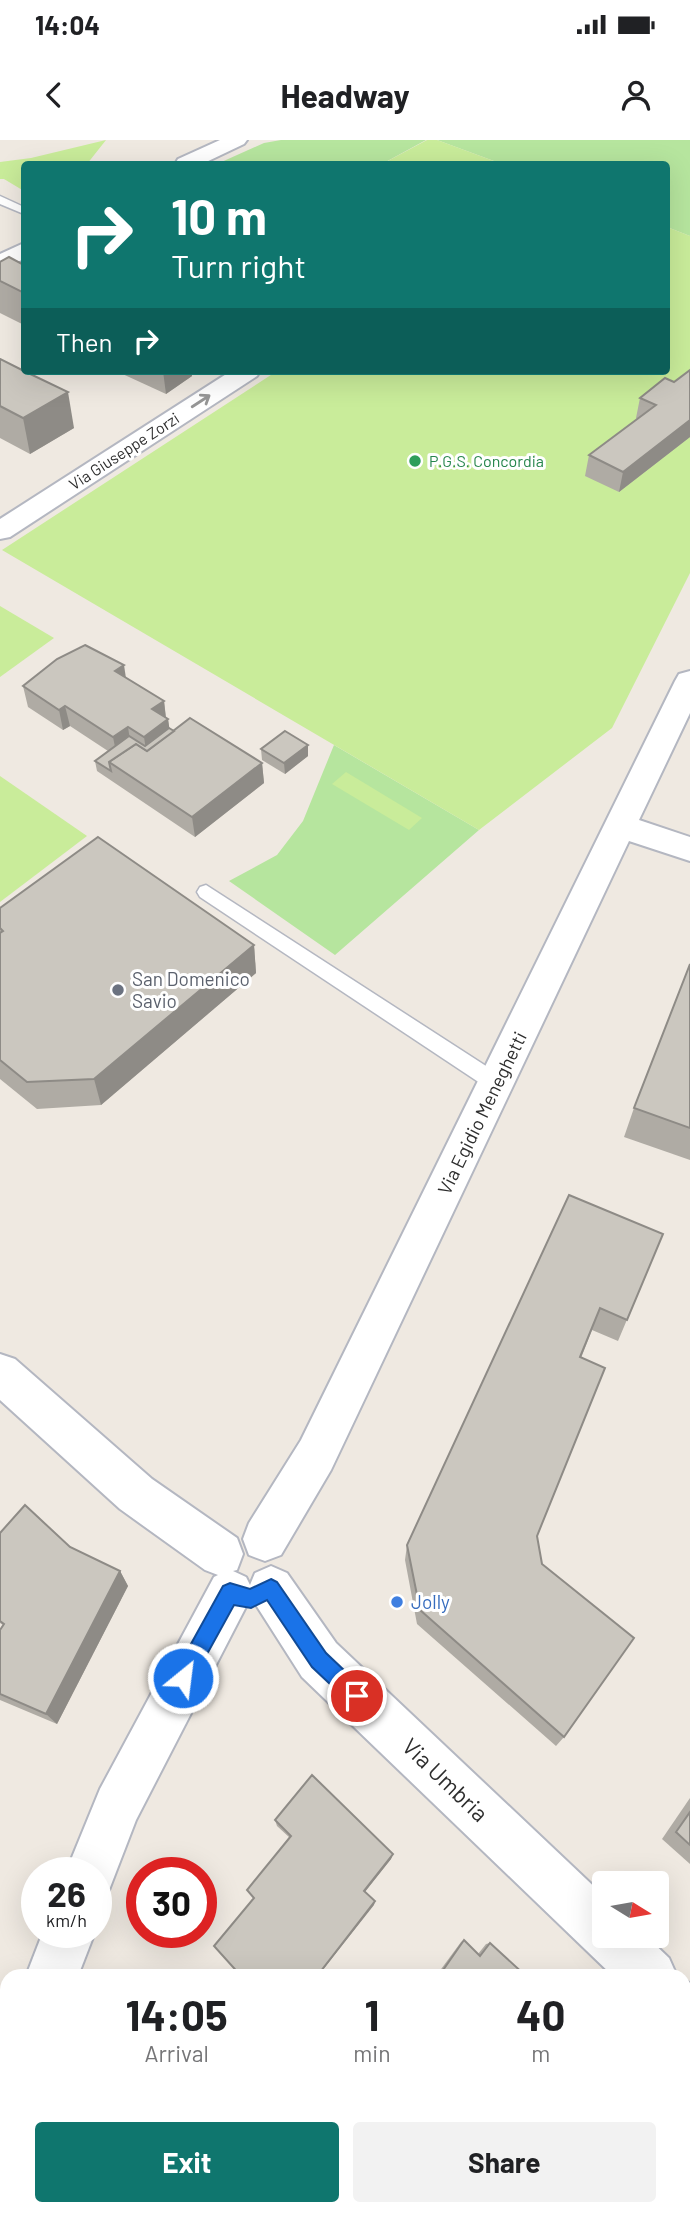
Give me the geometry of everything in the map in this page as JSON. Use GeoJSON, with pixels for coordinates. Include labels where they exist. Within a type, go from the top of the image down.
{"type":"FeatureCollection","features":[{"type":"Feature","properties":{"kind":"street"},"geometry":{"type":"LineString","coordinates":[[192,161],[237,140]]}},
{"type":"Feature","properties":{"kind":"street"},"geometry":{"type":"LineString","coordinates":[[0,263],[21,252]]}},
{"type":"Feature","properties":{"kind":"street","name":"Via Giuseppe Zorzi"},"geometry":{"type":"LineString","coordinates":[[0,531],[242,375]]}},
{"type":"Feature","properties":{"kind":"street","name":"Via Egidio Meneghetti"},"geometry":{"type":"LineString","coordinates":[[240,1579],[277,1579],[280,1561],[278,1553],[265,1539],[316,1455],[690,681]]}},
{"type":"Feature","properties":{"kind":"street"},"geometry":{"type":"LineString","coordinates":[[620,826],[690,849]]}},
{"type":"Feature","properties":{"kind":"street","name":"Via Umbria"},"geometry":{"type":"LineString","coordinates":[[0,1373],[136,1494],[240,1579],[319,1660],[592,1920]]}},
{"type":"Feature","properties":{"kind":"street"},"geometry":{"type":"LineString","coordinates":[[97,1857],[117,1806],[240,1579]]}},
{"type":"Feature","properties":{"kind":"street"},"geometry":{"type":"LineString","coordinates":[[55,1969],[63,1948]]}},
{"type":"Feature","properties":{"kind":"street"},"geometry":{"type":"LineString","coordinates":[[622,1948],[644,1969]]}},
{"type":"Feature","properties":{"kind":"lane"},"geometry":{"type":"LineString","coordinates":[[0,200],[21,210]]}},
{"type":"Feature","properties":{"kind":"lane"},"geometry":{"type":"LineString","coordinates":[[206,892],[496,1083]]}},
{"type":"Feature","properties":{"kind":"green space"},"geometry":{"type":"Polygon","coordinates":[[[106,140],[89,161],[21,161],[21,189],[0,179],[0,162],[31,158],[106,140]]]}},
{"type":"Feature","properties":{"kind":"green space"},"geometry":{"type":"Polygon","coordinates":[[[281,140],[426,140],[388,161],[224,161],[264,143],[281,140]]]}},
{"type":"Feature","properties":{"kind":"green space"},"geometry":{"type":"Polygon","coordinates":[[[427,140],[437,140],[494,161],[388,161],[427,140]]]}},
{"type":"Feature","properties":{"kind":"green space"},"geometry":{"type":"Polygon","coordinates":[[[437,140],[690,140],[690,236],[670,228],[670,161],[494,161],[437,140]]]}},
{"type":"Feature","properties":{"kind":"green space","name":"P.G.S. Concordia"},"geometry":{"type":"Polygon","coordinates":[[[670,228],[690,236],[690,573],[612,728],[479,830],[2,550],[271,375],[670,375],[670,228]]]}},
{"type":"Feature","properties":{"kind":"green space"},"geometry":{"type":"Polygon","coordinates":[[[0,606],[54,638],[0,677],[0,606]]]}},
{"type":"Feature","properties":{"kind":"green space"},"geometry":{"type":"Polygon","coordinates":[[[334,745],[479,830],[335,955],[229,881],[277,855],[303,821],[334,745]]]}},
{"type":"Feature","properties":{"kind":"green space"},"geometry":{"type":"Polygon","coordinates":[[[346,772],[422,818],[409,830],[332,784],[346,772]]]}},
{"type":"Feature","properties":{"kind":"green space"},"geometry":{"type":"Polygon","coordinates":[[[0,776],[87,836],[0,902],[0,776]]]}},
{"type":"Feature","properties":{"kind":"building"},"geometry":{"type":"Polygon","coordinates":[[[9,257],[21,263],[21,292],[0,281],[0,262],[9,257]]]}},
{"type":"Feature","properties":{"kind":"building"},"geometry":{"type":"Polygon","coordinates":[[[0,359],[21,369],[21,375],[33,375],[68,392],[23,418],[0,406],[0,359]]]}},
{"type":"Feature","properties":{"kind":"building"},"geometry":{"type":"Polygon","coordinates":[[[690,370],[690,420],[623,472],[589,455],[656,405],[640,398],[665,378],[674,382],[690,370]]]}},
{"type":"Feature","properties":{"kind":"building"},"geometry":{"type":"Polygon","coordinates":[[[85,645],[124,665],[115,671],[164,701],[152,709],[168,719],[144,737],[128,727],[113,737],[65,706],[59,710],[23,686],[57,659],[85,645]]]}},
{"type":"Feature","properties":{"kind":"building"},"geometry":{"type":"Polygon","coordinates":[[[190,718],[262,763],[192,817],[109,762],[136,744],[147,751],[190,718]]]}},
{"type":"Feature","properties":{"kind":"building"},"geometry":{"type":"Polygon","coordinates":[[[169,728],[174,731],[147,751],[136,744],[109,762],[111,771],[95,761],[129,736],[145,746],[169,728]]]}},
{"type":"Feature","properties":{"kind":"building"},"geometry":{"type":"Polygon","coordinates":[[[285,731],[308,745],[284,763],[261,749],[285,731]]]}},
{"type":"Feature","properties":{"kind":"building","name":"San Domenico Savio"},"geometry":{"type":"Polygon","coordinates":[[[98,837],[254,945],[94,1079],[27,1082],[0,1060],[0,933],[3,931],[0,928],[0,908],[98,837]]]}},
{"type":"Feature","properties":{"kind":"building"},"geometry":{"type":"Polygon","coordinates":[[[690,964],[690,1128],[634,1108],[690,964]]]}},
{"type":"Feature","properties":{"kind":"building"},"geometry":{"type":"Polygon","coordinates":[[[569,1195],[663,1234],[627,1320],[600,1308],[580,1357],[605,1368],[537,1536],[542,1564],[634,1638],[564,1737],[420,1610],[407,1545],[569,1195]]]}},
{"type":"Feature","properties":{"kind":"building"},"geometry":{"type":"Polygon","coordinates":[[[25,1505],[70,1547],[120,1571],[46,1714],[0,1694],[0,1630],[4,1624],[0,1621],[0,1533],[25,1505]]]}},
{"type":"Feature","properties":{"kind":"building"},"geometry":{"type":"Polygon","coordinates":[[[312,1775],[393,1854],[364,1891],[375,1901],[322,1969],[235,1969],[216,1948],[217,1942],[254,1898],[247,1890],[291,1836],[275,1820],[312,1775]]]}},
{"type":"Feature","properties":{"kind":"building"},"geometry":{"type":"Polygon","coordinates":[[[690,1812],[690,1845],[676,1832],[690,1812]]]}},
{"type":"Feature","properties":{"kind":"building"},"geometry":{"type":"Polygon","coordinates":[[[464,1940],[480,1956],[490,1943],[518,1969],[444,1969],[464,1940]]]}},
{"type":"Feature","properties":{"kind":"place","name":"P.G.S. Concordia"},"geometry":{"type":"Point","coordinates":[415,461]}},
{"type":"Feature","properties":{"kind":"place","name":"San Domenico Savio"},"geometry":{"type":"Point","coordinates":[118,990]}},
{"type":"Feature","properties":{"kind":"place","name":"Jolly"},"geometry":{"type":"Point","coordinates":[397,1602]}},
{"type":"Feature","properties":{"kind":"route"},"geometry":{"type":"LineString","coordinates":[[183,1678],[230,1593],[239,1598],[251,1598],[271,1589],[319,1660],[357,1696]]}}]}
